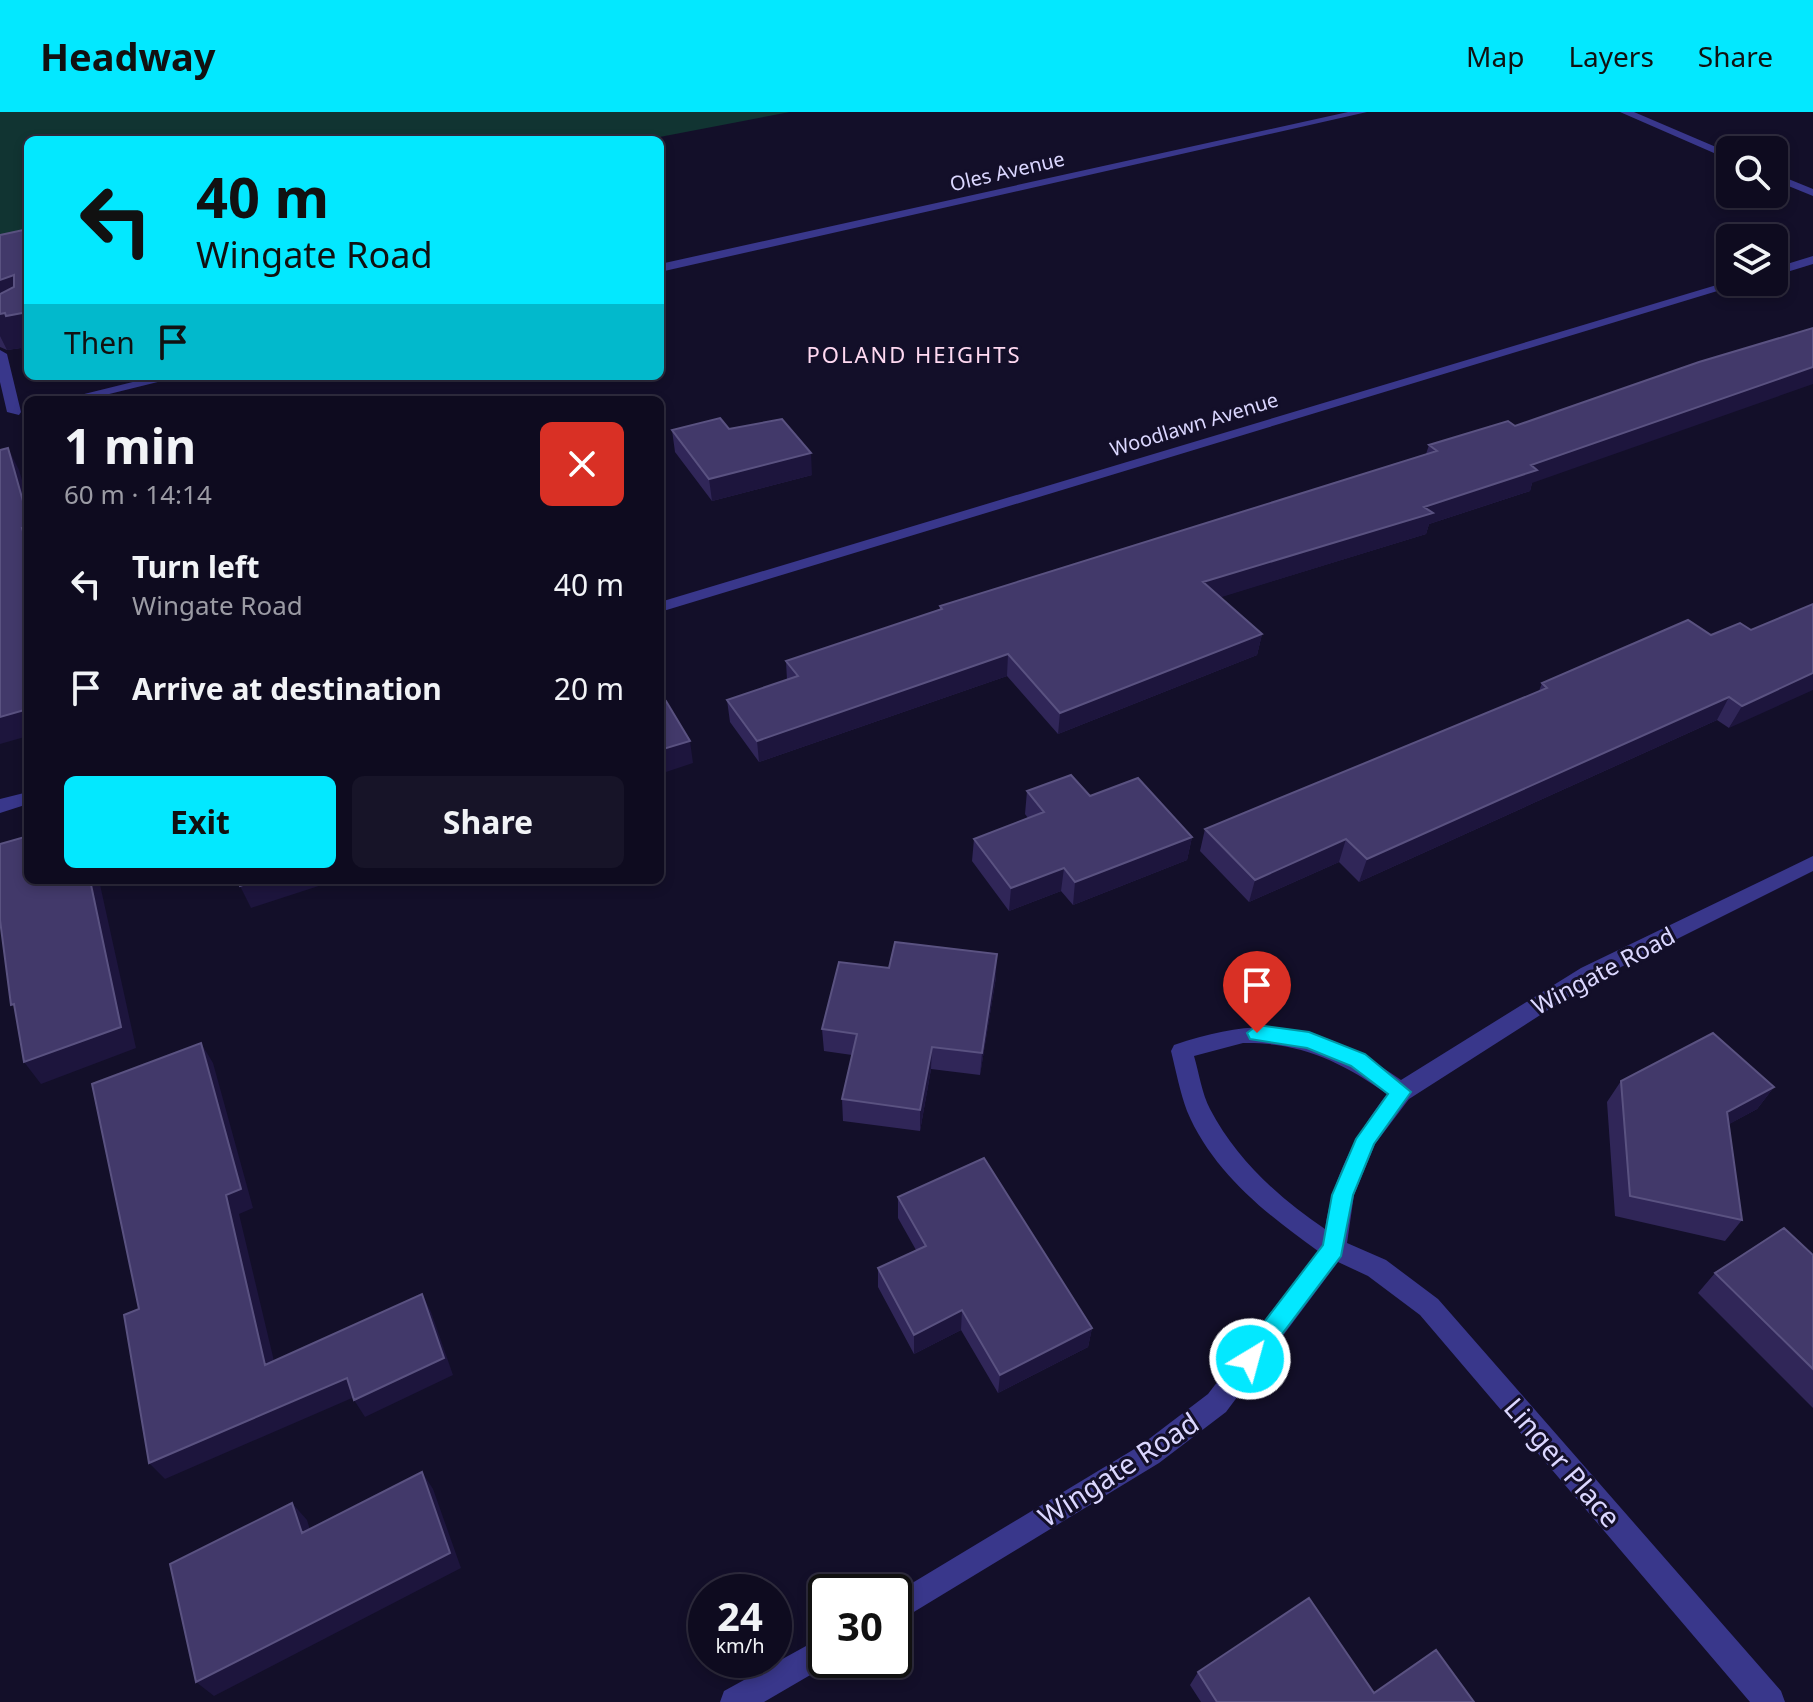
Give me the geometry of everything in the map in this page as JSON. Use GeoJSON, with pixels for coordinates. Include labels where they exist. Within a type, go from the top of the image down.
{"type":"FeatureCollection","features":[{"type":"Feature","properties":{"kind":"street","name":"Oles Avenue"},"geometry":{"type":"LineString","coordinates":[[664,267],[1362,112]]}},
{"type":"Feature","properties":{"kind":"street"},"geometry":{"type":"LineString","coordinates":[[1625,112],[1716,151]]}},
{"type":"Feature","properties":{"kind":"street"},"geometry":{"type":"LineString","coordinates":[[1788,182],[1813,193]]}},
{"type":"Feature","properties":{"kind":"street"},"geometry":{"type":"LineString","coordinates":[[1788,268],[1813,260]]}},
{"type":"Feature","properties":{"kind":"street","name":"Woodlawn Avenue"},"geometry":{"type":"LineString","coordinates":[[664,606],[1716,290]]}},
{"type":"Feature","properties":{"kind":"street"},"geometry":{"type":"LineString","coordinates":[[0,354],[14,412]]}},
{"type":"Feature","properties":{"kind":"street"},"geometry":{"type":"LineString","coordinates":[[85,396],[157,380]]}},
{"type":"Feature","properties":{"kind":"street"},"geometry":{"type":"LineString","coordinates":[[0,806],[24,799]]}},
{"type":"Feature","properties":{"kind":"street","name":"Wingate Road"},"geometry":{"type":"LineString","coordinates":[[912,1599],[1150,1454],[1217,1403],[1334,1249],[1342,1195],[1366,1139],[1401,1092],[1588,974],[1813,863]]}},
{"type":"Feature","properties":{"kind":"street"},"geometry":{"type":"LineString","coordinates":[[1334,1249],[1284,1214],[1230,1161],[1198,1110],[1182,1051],[1208,1041],[1257,1033],[1309,1040],[1358,1060],[1401,1092]]}},
{"type":"Feature","properties":{"kind":"street","name":"Linger Place"},"geometry":{"type":"LineString","coordinates":[[1334,1249],[1377,1268],[1429,1307],[1770,1702]]}},
{"type":"Feature","properties":{"kind":"street"},"geometry":{"type":"LineString","coordinates":[[735,1702],[808,1660]]}},
{"type":"Feature","properties":{"kind":"green space"},"geometry":{"type":"Polygon","coordinates":[[[0,112],[790,112],[664,136],[24,136],[24,259],[0,264],[0,112]]]}},
{"type":"Feature","properties":{"kind":"building"},"geometry":{"type":"Polygon","coordinates":[[[24,230],[24,313],[0,314],[0,294],[14,287],[14,275],[0,280],[0,235],[24,230]]]}},
{"type":"Feature","properties":{"kind":"building"},"geometry":{"type":"Polygon","coordinates":[[[1813,328],[1813,367],[1531,465],[1537,470],[1424,507],[1433,513],[1203,582],[1262,634],[1060,713],[1008,654],[757,741],[727,700],[798,676],[786,661],[942,609],[940,606],[1437,451],[1429,445],[1508,421],[1515,426],[1699,362],[1813,328]]]}},
{"type":"Feature","properties":{"kind":"building"},"geometry":{"type":"Polygon","coordinates":[[[720,418],[729,429],[782,419],[811,453],[709,479],[672,430],[720,418]]]}},
{"type":"Feature","properties":{"kind":"building"},"geometry":{"type":"Polygon","coordinates":[[[8,448],[24,505],[24,710],[0,717],[0,450],[8,448]]]}},
{"type":"Feature","properties":{"kind":"building"},"geometry":{"type":"Polygon","coordinates":[[[1813,604],[1813,673],[1742,706],[1729,697],[1367,859],[1346,839],[1255,880],[1205,829],[1547,688],[1542,683],[1688,620],[1711,635],[1740,623],[1751,630],[1813,604]]]}},
{"type":"Feature","properties":{"kind":"building"},"geometry":{"type":"Polygon","coordinates":[[[666,701],[690,741],[664,749],[666,701]]]}},
{"type":"Feature","properties":{"kind":"building"},"geometry":{"type":"Polygon","coordinates":[[[1071,775],[1090,796],[1138,778],[1192,837],[1075,882],[1064,868],[1011,888],[974,839],[1044,812],[1027,791],[1071,775]]]}},
{"type":"Feature","properties":{"kind":"building"},"geometry":{"type":"Polygon","coordinates":[[[24,837],[24,884],[91,884],[121,1027],[24,1062],[14,1004],[11,1005],[0,920],[0,844],[24,837]]]}},
{"type":"Feature","properties":{"kind":"building"},"geometry":{"type":"Polygon","coordinates":[[[895,942],[997,954],[982,1053],[932,1047],[920,1110],[842,1099],[857,1034],[822,1029],[839,962],[889,968],[895,942]]]}},
{"type":"Feature","properties":{"kind":"building"},"geometry":{"type":"Polygon","coordinates":[[[1713,1033],[1774,1087],[1727,1112],[1742,1220],[1630,1196],[1621,1081],[1713,1033]]]}},
{"type":"Feature","properties":{"kind":"building"},"geometry":{"type":"Polygon","coordinates":[[[201,1043],[241,1189],[226,1195],[265,1365],[422,1294],[444,1358],[354,1400],[347,1378],[149,1463],[124,1315],[139,1309],[92,1084],[201,1043]]]}},
{"type":"Feature","properties":{"kind":"building"},"geometry":{"type":"Polygon","coordinates":[[[984,1158],[1092,1328],[1000,1375],[962,1310],[914,1335],[878,1268],[926,1246],[898,1197],[984,1158]]]}},
{"type":"Feature","properties":{"kind":"building"},"geometry":{"type":"Polygon","coordinates":[[[1784,1228],[1813,1255],[1813,1369],[1715,1273],[1784,1228]]]}},
{"type":"Feature","properties":{"kind":"building"},"geometry":{"type":"Polygon","coordinates":[[[422,1472],[450,1553],[196,1682],[170,1564],[292,1503],[302,1533],[422,1472]]]}},
{"type":"Feature","properties":{"kind":"building"},"geometry":{"type":"Polygon","coordinates":[[[1309,1598],[1374,1693],[1436,1650],[1474,1702],[1217,1702],[1198,1672],[1309,1598]]]}},
{"type":"Feature","properties":{"kind":"district","name":"POLAND HEIGHTS"},"geometry":{"type":"Point","coordinates":[914,354]}},
{"type":"Feature","properties":{"kind":"route"},"geometry":{"type":"LineString","coordinates":[[1250,1359],[1334,1249],[1342,1195],[1366,1139],[1401,1092],[1358,1060],[1309,1040],[1257,1033]]}}]}
